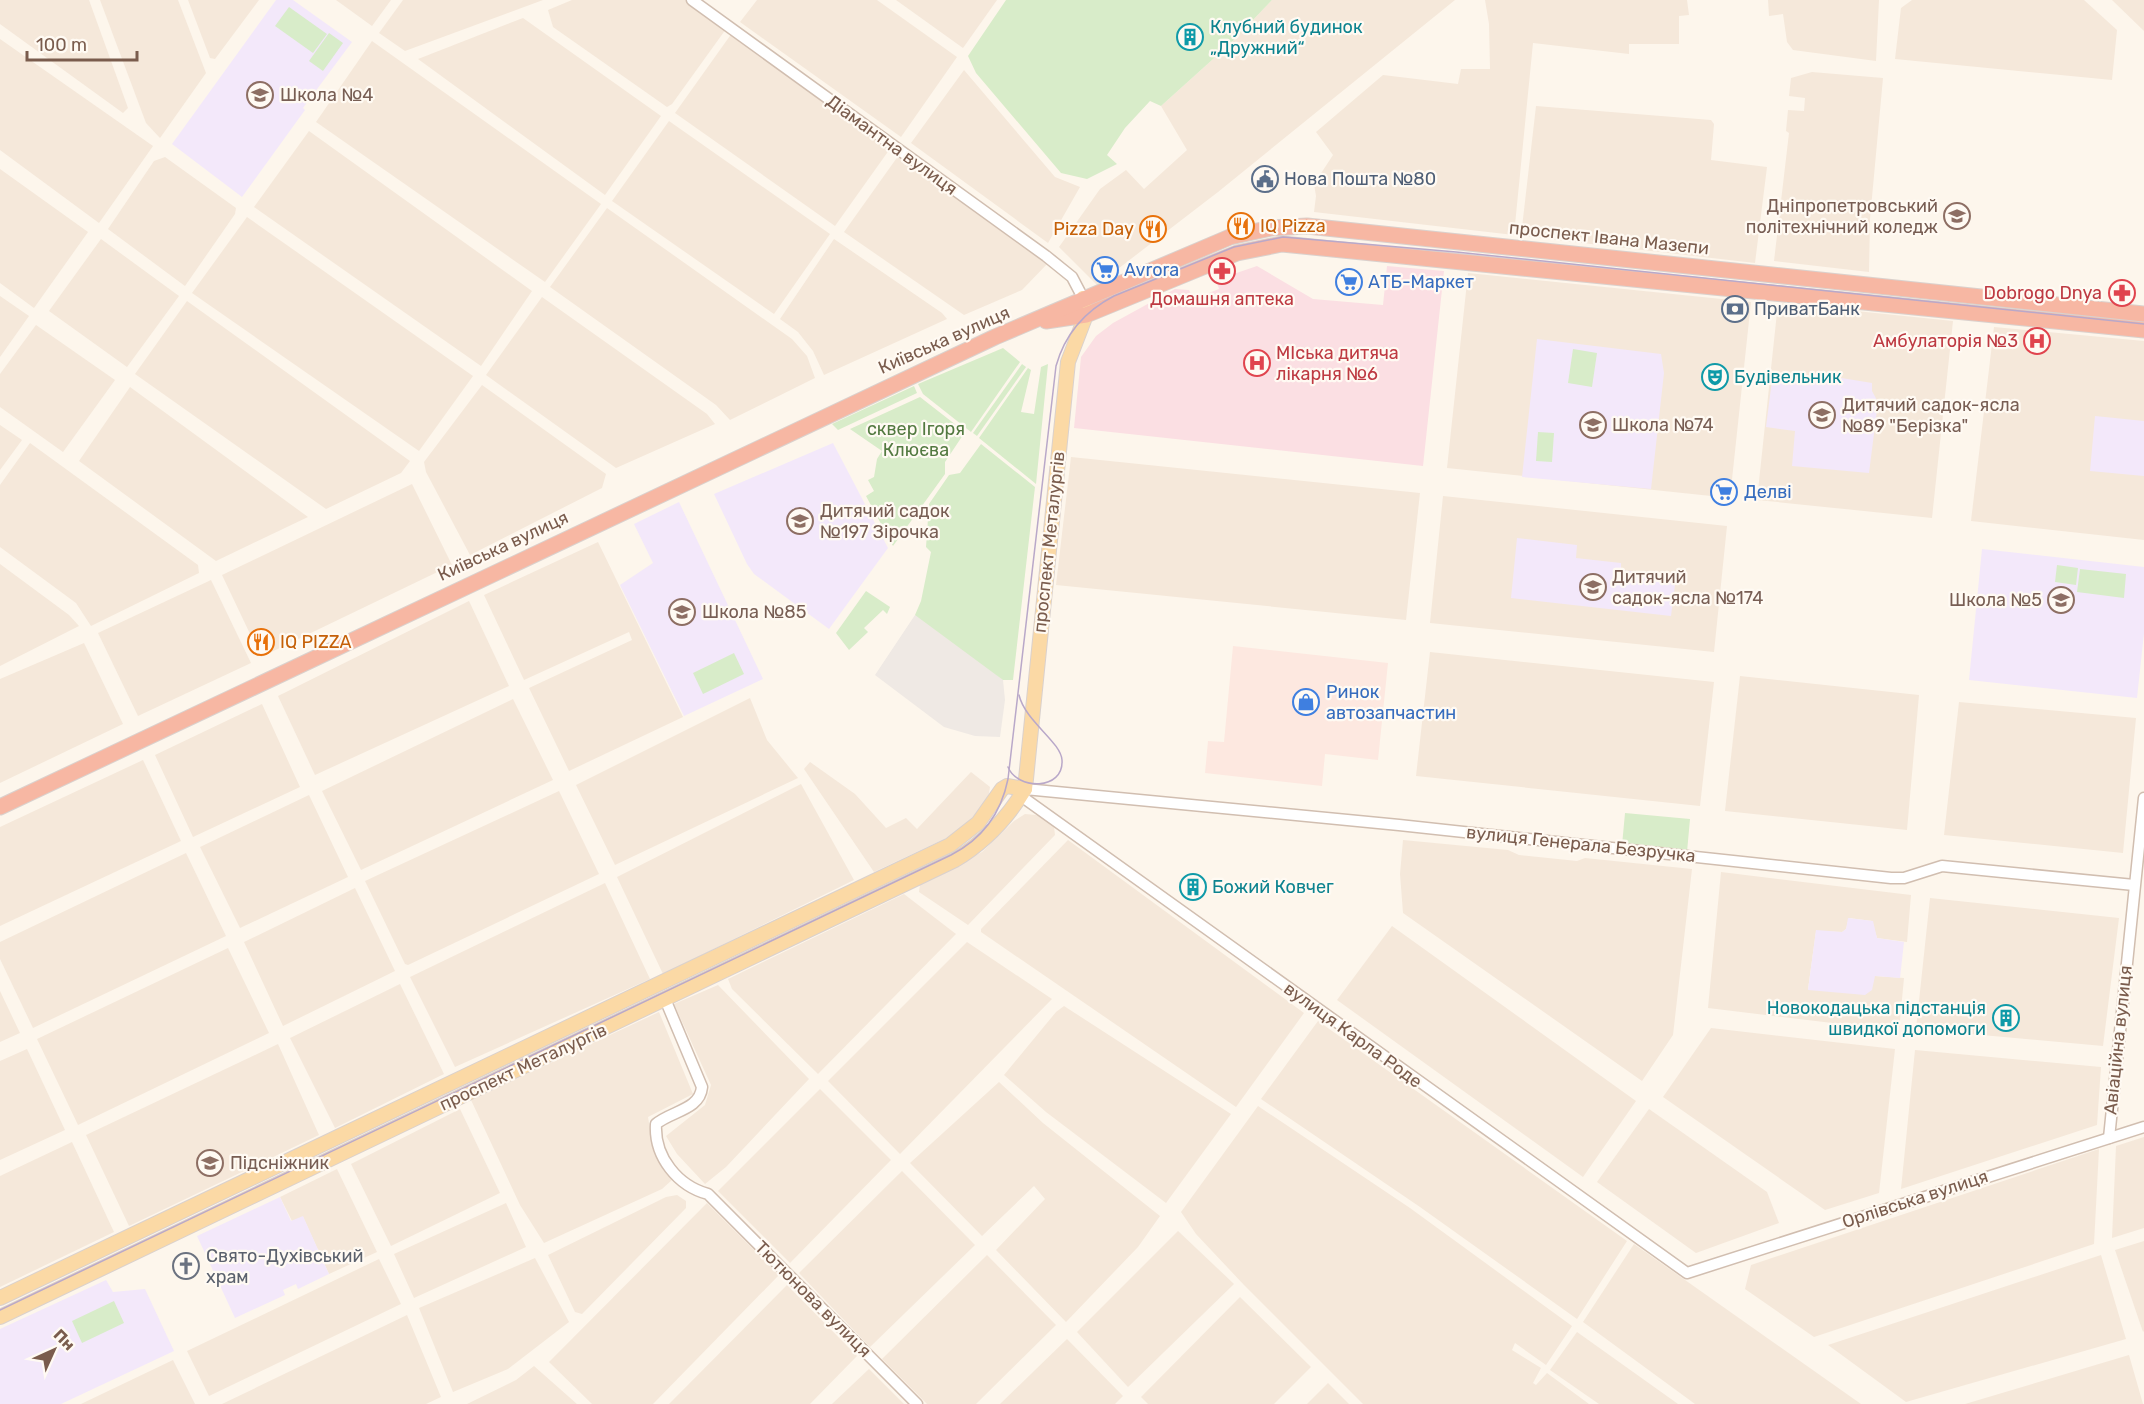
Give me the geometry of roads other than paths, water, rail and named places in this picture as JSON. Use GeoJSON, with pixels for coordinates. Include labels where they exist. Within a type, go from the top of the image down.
{"type":"FeatureCollection","features":[{"type":"Feature","properties":{"kind":"highway","name":"проспект Івана Мазепи"},"geometry":{"type":"LineString","coordinates":[[1083,298],[1230,237],[1257,229],[1288,226],[2144,314]]}},
{"type":"Feature","properties":{"kind":"highway","name":"проспект Івана Мазепи"},"geometry":{"type":"LineString","coordinates":[[1086,315],[1236,253],[1282,244],[2144,330]]}},
{"type":"Feature","properties":{"kind":"highway","name":"Київська вулиця"},"geometry":{"type":"LineString","coordinates":[[0,807],[837,410],[1083,298]]}},
{"type":"Feature","properties":{"kind":"highway","name":"Київська вулиця"},"geometry":{"type":"LineString","coordinates":[[1025,325],[1086,315]]}},
{"type":"Feature","properties":{"kind":"main road"},"geometry":{"type":"LineString","coordinates":[[1083,298],[1086,315]]}},
{"type":"Feature","properties":{"kind":"main road","name":"проспект Металургів"},"geometry":{"type":"LineString","coordinates":[[0,1317],[956,860],[978,847],[1001,824],[1023,792],[1068,362],[1086,315]]}},
{"type":"Feature","properties":{"kind":"main road","name":"проспект Металургів"},"geometry":{"type":"LineString","coordinates":[[0,1298],[950,845],[978,823],[1006,786],[1023,792]]}},
{"type":"Feature","properties":{"kind":"street","name":"Діамантна вулиця"},"geometry":{"type":"LineString","coordinates":[[692,0],[1046,256],[1072,277],[1083,298]]}},
{"type":"Feature","properties":{"kind":"street","name":"вулиця Генерала Безручка"},"geometry":{"type":"LineString","coordinates":[[1023,792],[1399,825],[1891,878],[1904,878],[1942,866],[2134,885]]}},
{"type":"Feature","properties":{"kind":"street","name":"вулиця Карла Роде"},"geometry":{"type":"LineString","coordinates":[[1023,792],[1687,1273]]}},
{"type":"Feature","properties":{"kind":"street","name":"Авіаційна вулиця"},"geometry":{"type":"LineString","coordinates":[[2109,1138],[2144,798]]}},
{"type":"Feature","properties":{"kind":"street","name":"Тютюнова вулиця"},"geometry":{"type":"LineString","coordinates":[[664,999],[702,1087],[701,1096],[696,1102],[656,1124],[658,1145],[679,1181],[691,1189],[708,1194],[917,1404]]}},
{"type":"Feature","properties":{"kind":"street","name":"Орлівська вулиця"},"geometry":{"type":"LineString","coordinates":[[1687,1273],[2144,1127]]}},
{"type":"Feature","properties":{"kind":"tram line"},"geometry":{"type":"LineString","coordinates":[[0,1310],[951,855],[981,833],[995,814],[1008,779],[1056,366],[1065,344],[1085,316],[1114,296],[1234,247],[1283,237],[1456,252],[2144,324]]}},
{"type":"Feature","properties":{"kind":"tram line"},"geometry":{"type":"LineString","coordinates":[[1008,767],[1013,775],[1021,780],[1039,784],[1056,777],[1061,770],[1060,753],[1028,714],[1019,695]]}},
{"type":"Feature","properties":{"kind":"place","name":"Клубний будинок „Дружний“"},"geometry":{"type":"Point","coordinates":[1190,37]}},
{"type":"Feature","properties":{"kind":"place","name":"Школа №4"},"geometry":{"type":"Point","coordinates":[260,95]}},
{"type":"Feature","properties":{"kind":"place","name":"Нова Пошта №80"},"geometry":{"type":"Point","coordinates":[1265,179]}},
{"type":"Feature","properties":{"kind":"place","name":"Дніпропетровський політехнічний коледж"},"geometry":{"type":"Point","coordinates":[1957,216]}},
{"type":"Feature","properties":{"kind":"place","name":"IQ Pizza"},"geometry":{"type":"Point","coordinates":[1241,226]}},
{"type":"Feature","properties":{"kind":"place","name":"Pizza Day"},"geometry":{"type":"Point","coordinates":[1153,229]}},
{"type":"Feature","properties":{"kind":"place","name":"Avrora"},"geometry":{"type":"Point","coordinates":[1105,270]}},
{"type":"Feature","properties":{"kind":"place","name":"Домашня аптека"},"geometry":{"type":"Point","coordinates":[1222,271]}},
{"type":"Feature","properties":{"kind":"place","name":"АТБ-Маркет"},"geometry":{"type":"Point","coordinates":[1349,282]}},
{"type":"Feature","properties":{"kind":"place","name":"Dobrogo Dnya"},"geometry":{"type":"Point","coordinates":[2122,293]}},
{"type":"Feature","properties":{"kind":"place","name":"ПриватБанк"},"geometry":{"type":"Point","coordinates":[1735,309]}},
{"type":"Feature","properties":{"kind":"place","name":"Амбулаторія №3"},"geometry":{"type":"Point","coordinates":[2037,341]}},
{"type":"Feature","properties":{"kind":"place","name":"МІська дитяча лікарня №6"},"geometry":{"type":"Point","coordinates":[1257,363]}},
{"type":"Feature","properties":{"kind":"place","name":"Будівельник"},"geometry":{"type":"Point","coordinates":[1715,377]}},
{"type":"Feature","properties":{"kind":"place","name":"Дитячий садок-ясла №89 \"Берізка\""},"geometry":{"type":"Point","coordinates":[1822,415]}},
{"type":"Feature","properties":{"kind":"place","name":"Школа №74"},"geometry":{"type":"Point","coordinates":[1593,425]}},
{"type":"Feature","properties":{"kind":"place","name":"Делві"},"geometry":{"type":"Point","coordinates":[1724,492]}},
{"type":"Feature","properties":{"kind":"place","name":"Дитячий садок №197 Зірочка"},"geometry":{"type":"Point","coordinates":[800,521]}},
{"type":"Feature","properties":{"kind":"place","name":"Дитячий садок-ясла №174"},"geometry":{"type":"Point","coordinates":[1593,587]}},
{"type":"Feature","properties":{"kind":"place","name":"Школа №5"},"geometry":{"type":"Point","coordinates":[2061,600]}},
{"type":"Feature","properties":{"kind":"place","name":"Школа №85"},"geometry":{"type":"Point","coordinates":[682,612]}},
{"type":"Feature","properties":{"kind":"place","name":"IQ PIZZA"},"geometry":{"type":"Point","coordinates":[261,642]}},
{"type":"Feature","properties":{"kind":"place","name":"Ринок автозапчастин"},"geometry":{"type":"Point","coordinates":[1306,702]}},
{"type":"Feature","properties":{"kind":"place","name":"Божий Ковчег"},"geometry":{"type":"Point","coordinates":[1193,887]}},
{"type":"Feature","properties":{"kind":"place","name":"Новокодацька підстанція швидкої допомоги"},"geometry":{"type":"Point","coordinates":[2006,1018]}},
{"type":"Feature","properties":{"kind":"place","name":"Підсніжник"},"geometry":{"type":"Point","coordinates":[210,1163]}},
{"type":"Feature","properties":{"kind":"place","name":"Свято-Духівський храм"},"geometry":{"type":"Point","coordinates":[186,1266]}},
{"type":"Feature","properties":{"kind":"park label","name":"сквер Ігоря Клюєва"},"geometry":{"type":"Point","coordinates":[916,439]}}]}
